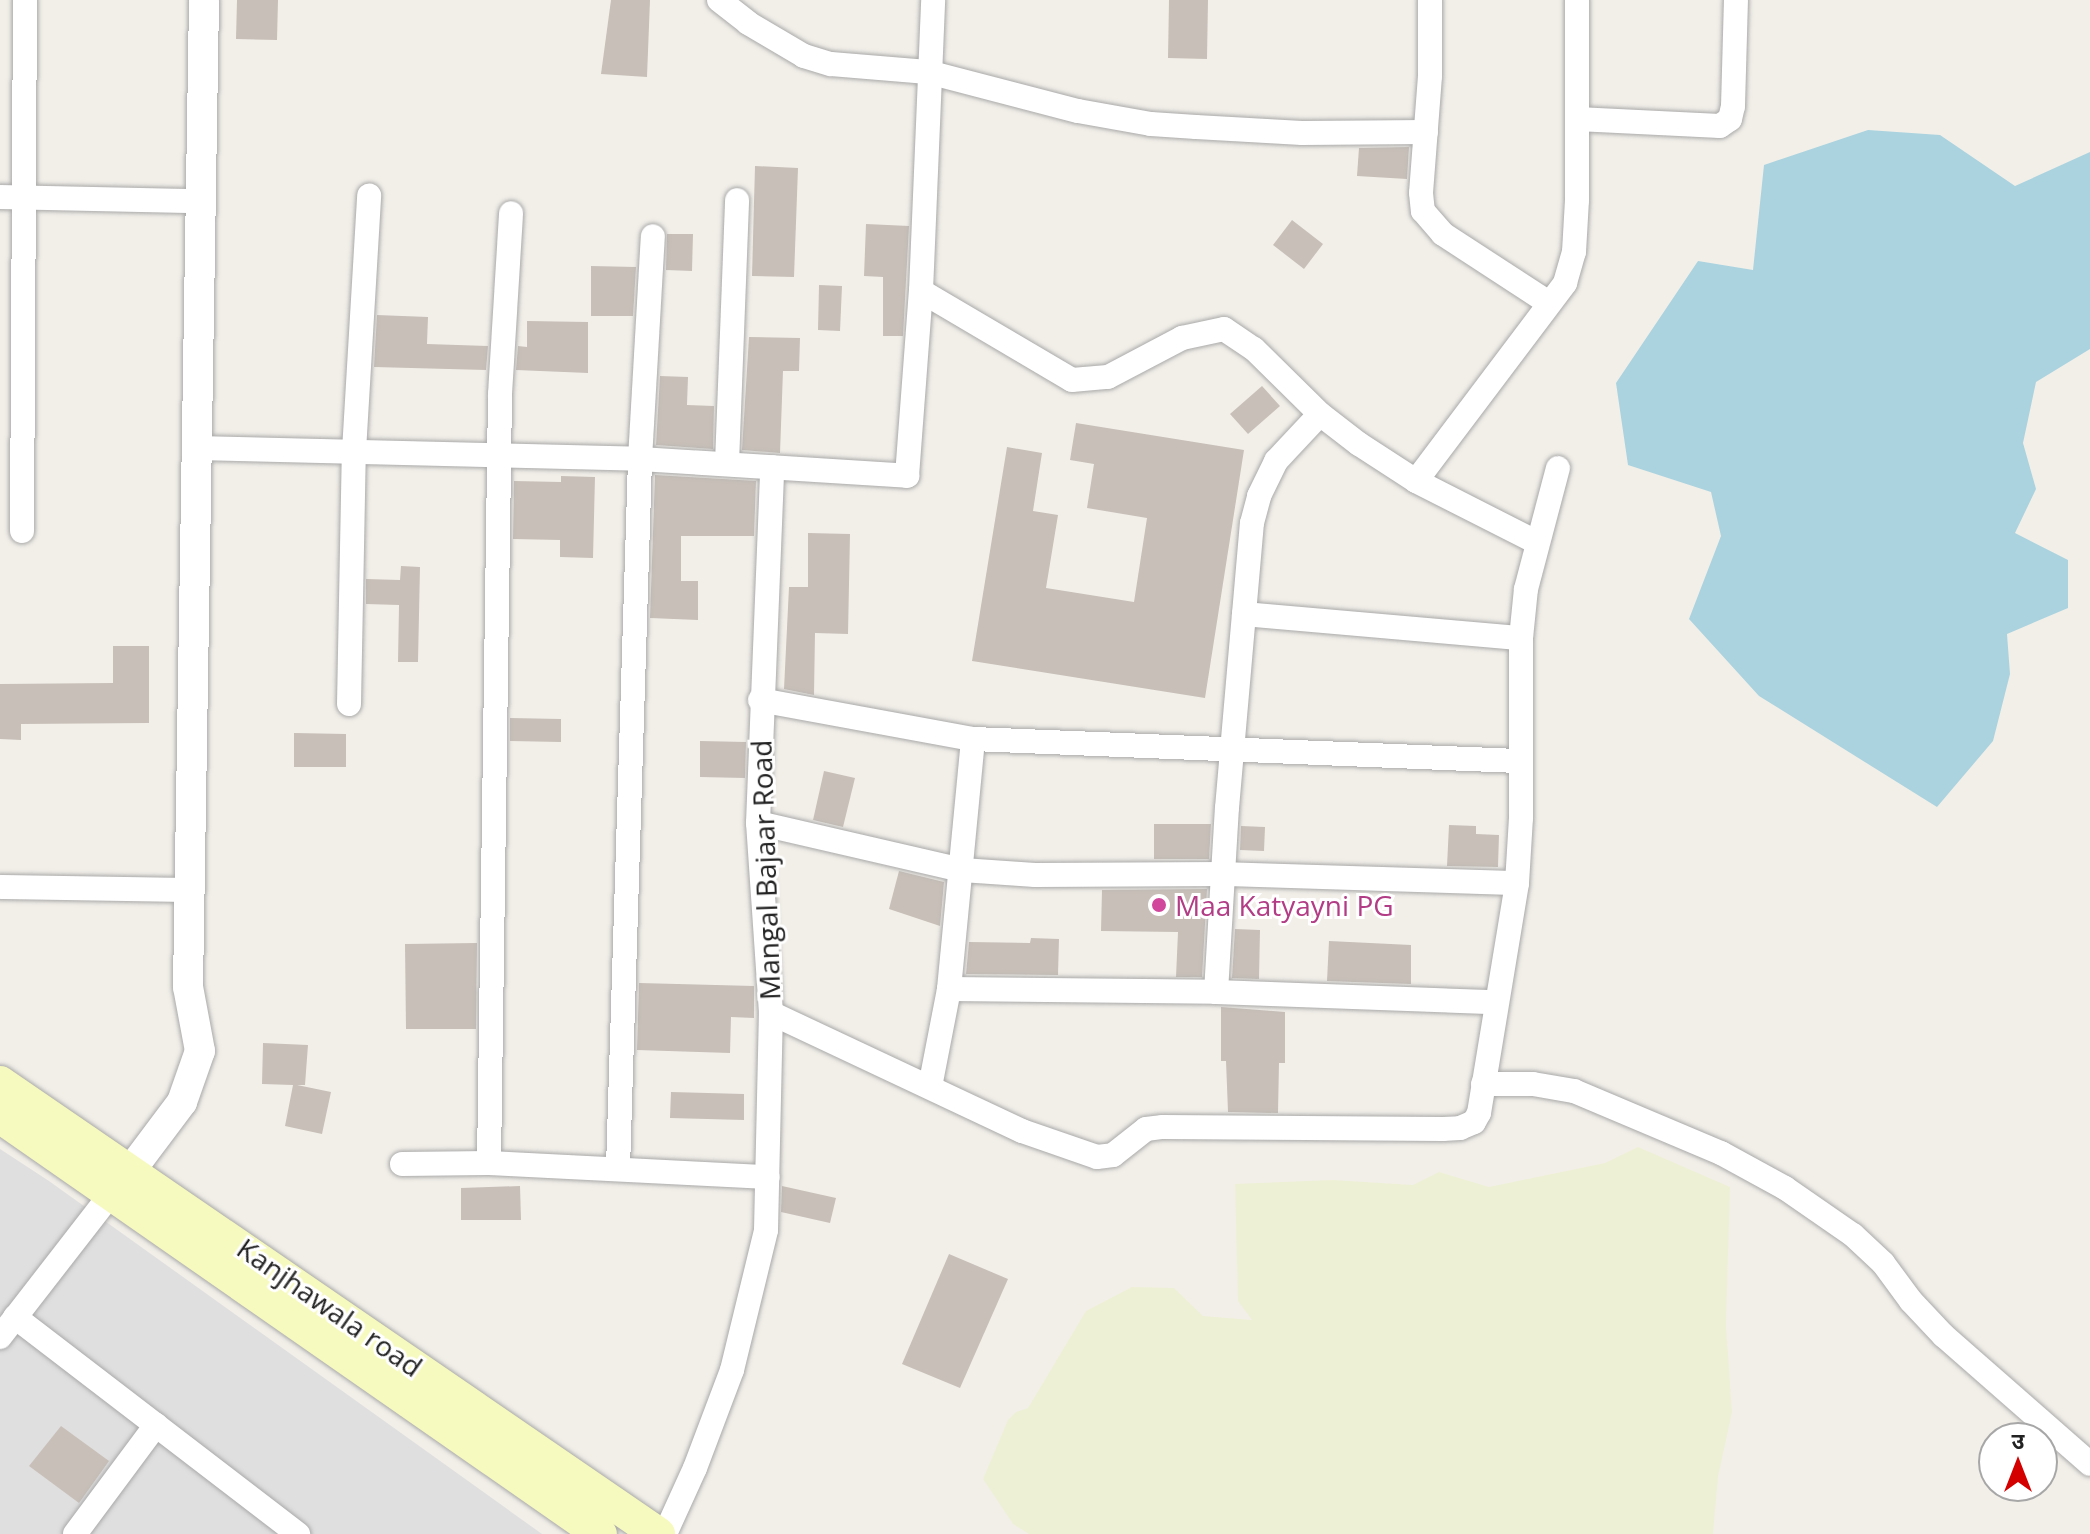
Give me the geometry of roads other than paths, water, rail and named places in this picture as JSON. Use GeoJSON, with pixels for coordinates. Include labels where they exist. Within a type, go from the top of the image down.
{"type":"FeatureCollection","features":[{"type":"Feature","properties":{"kind":"main road","name":"Kanjhawala road"},"geometry":{"type":"LineString","coordinates":[[0,1083],[120,1182],[600,1534]]}},
{"type":"Feature","properties":{"kind":"main road","name":"Kanjhawala road"},"geometry":{"type":"LineString","coordinates":[[0,1116],[120,1182],[658,1534]]}},
{"type":"Feature","properties":{"kind":"street"},"geometry":{"type":"LineString","coordinates":[[22,531],[12,197],[25,0]]}},
{"type":"Feature","properties":{"kind":"street"},"geometry":{"type":"LineString","coordinates":[[0,1337],[182,1102],[200,1051],[188,987],[204,0]]}},
{"type":"Feature","properties":{"kind":"street"},"geometry":{"type":"LineString","coordinates":[[719,0],[748,23],[804,56],[831,64],[928,72],[1078,111],[1151,124],[1302,133],[1426,132]]}},
{"type":"Feature","properties":{"kind":"street"},"geometry":{"type":"LineString","coordinates":[[197,448],[640,459],[907,476],[921,291],[933,0]]}},
{"type":"Feature","properties":{"kind":"street"},"geometry":{"type":"LineString","coordinates":[[1430,0],[1421,193],[1429,220],[1443,234],[1549,303]]}},
{"type":"Feature","properties":{"kind":"street"},"geometry":{"type":"LineString","coordinates":[[1416,481],[1565,283],[1574,252],[1577,0]]}},
{"type":"Feature","properties":{"kind":"street"},"geometry":{"type":"LineString","coordinates":[[1577,119],[1720,126],[1730,119],[1736,0]]}},
{"type":"Feature","properties":{"kind":"street"},"geometry":{"type":"LineString","coordinates":[[349,704],[354,451],[369,195]]}},
{"type":"Feature","properties":{"kind":"street"},"geometry":{"type":"LineString","coordinates":[[12,197],[199,201]]}},
{"type":"Feature","properties":{"kind":"street"},"geometry":{"type":"LineString","coordinates":[[727,463],[737,200]]}},
{"type":"Feature","properties":{"kind":"street"},"geometry":{"type":"LineString","coordinates":[[489,1163],[500,455],[511,213]]}},
{"type":"Feature","properties":{"kind":"street"},"geometry":{"type":"LineString","coordinates":[[618,1168],[640,459],[653,236]]}},
{"type":"Feature","properties":{"kind":"street"},"geometry":{"type":"LineString","coordinates":[[921,291],[1072,380],[1108,377],[1182,338],[1224,329],[1254,349],[1320,414],[1416,481],[1536,542]]}},
{"type":"Feature","properties":{"kind":"street"},"geometry":{"type":"LineString","coordinates":[[1216,992],[1246,567],[1259,496],[1276,461],[1320,414]]}},
{"type":"Feature","properties":{"kind":"street","name":"Mangal Bajaar Road"},"geometry":{"type":"LineString","coordinates":[[665,1534],[705,1442],[742,1336],[766,1230],[771,1013],[758,823],[760,700],[772,467]]}},
{"type":"Feature","properties":{"kind":"street"},"geometry":{"type":"LineString","coordinates":[[771,1013],[1053,1144],[1097,1157],[1113,1155],[1146,1129],[1163,1127],[1460,1128],[1474,1122],[1479,1113],[1517,883],[1521,818],[1521,638],[1536,542],[1558,468]]}},
{"type":"Feature","properties":{"kind":"street"},"geometry":{"type":"LineString","coordinates":[[1244,614],[1521,638]]}},
{"type":"Feature","properties":{"kind":"street"},"geometry":{"type":"LineString","coordinates":[[760,700],[973,739],[1519,761]]}},
{"type":"Feature","properties":{"kind":"street"},"geometry":{"type":"LineString","coordinates":[[930,1087],[949,989],[973,739]]}},
{"type":"Feature","properties":{"kind":"street"},"geometry":{"type":"LineString","coordinates":[[758,823],[962,870],[1136,877],[1223,874],[1517,883]]}},
{"type":"Feature","properties":{"kind":"street"},"geometry":{"type":"LineString","coordinates":[[0,887],[190,890]]}},
{"type":"Feature","properties":{"kind":"street"},"geometry":{"type":"LineString","coordinates":[[949,989],[1216,992],[1495,1002]]}},
{"type":"Feature","properties":{"kind":"street"},"geometry":{"type":"LineString","coordinates":[[1483,1084],[1533,1084],[1587,1095],[1721,1153],[1785,1188],[1853,1235],[1883,1263],[1911,1301],[1944,1336],[2090,1464]]}},
{"type":"Feature","properties":{"kind":"street"},"geometry":{"type":"LineString","coordinates":[[402,1164],[489,1163],[768,1177]]}},
{"type":"Feature","properties":{"kind":"street"},"geometry":{"type":"LineString","coordinates":[[15,1317],[298,1534]]}},
{"type":"Feature","properties":{"kind":"street"},"geometry":{"type":"LineString","coordinates":[[75,1534],[156,1425]]}},
{"type":"Feature","properties":{"kind":"water"},"geometry":{"type":"Polygon","coordinates":[[[1868,130],[1940,135],[2015,186],[2090,152],[2090,349],[2036,382],[2023,443],[2036,489],[2015,533],[2068,560],[2068,608],[2007,634],[2010,674],[1993,741],[1937,807],[1759,696],[1689,619],[1721,536],[1711,492],[1628,465],[1616,383],[1698,261],[1753,270],[1764,165],[1868,130]]]}},
{"type":"Feature","properties":{"kind":"place","name":"Maa Katyayni PG"},"geometry":{"type":"Point","coordinates":[1159,905]}}]}
